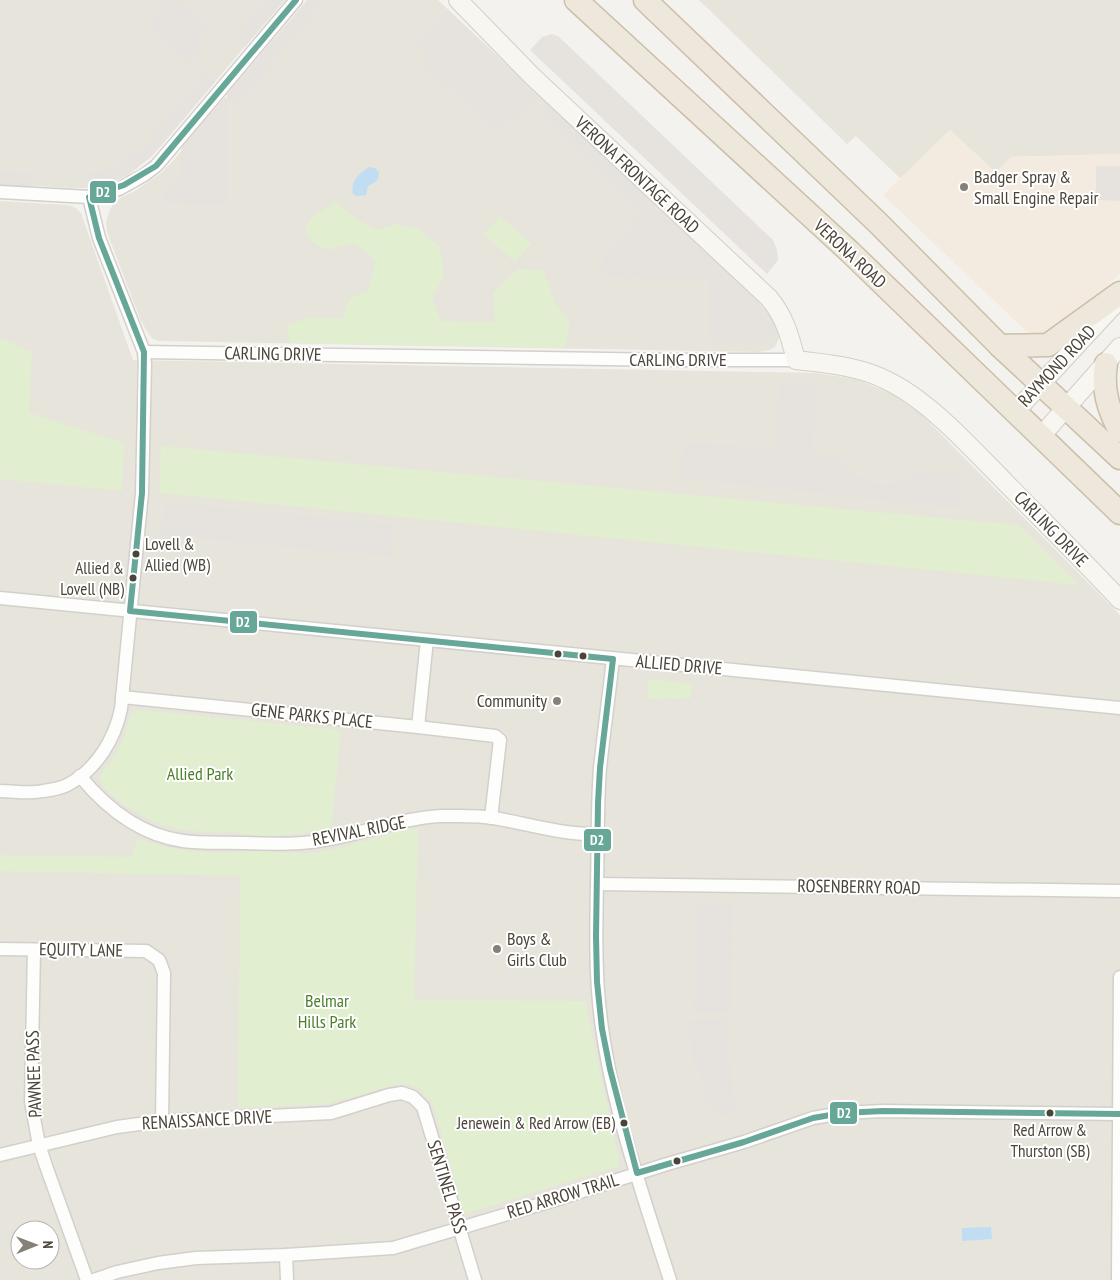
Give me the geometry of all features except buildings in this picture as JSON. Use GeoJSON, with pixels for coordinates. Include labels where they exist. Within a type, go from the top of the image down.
{"type":"FeatureCollection","features":[{"type":"Feature","properties":{"kind":"highway","name":"VERONA ROAD"},"geometry":{"type":"LineString","coordinates":[[576,0],[850,252],[1120,513]]}},
{"type":"Feature","properties":{"kind":"highway"},"geometry":{"type":"LineString","coordinates":[[645,0],[878,223],[1000,346],[1120,458]]}},
{"type":"Feature","properties":{"kind":"highway"},"geometry":{"type":"LineString","coordinates":[[1000,346],[1048,345],[1120,294]]}},
{"type":"Feature","properties":{"kind":"highway"},"geometry":{"type":"LineString","coordinates":[[1106,364],[1104,392],[1120,431]]}},
{"type":"Feature","properties":{"kind":"street"},"geometry":{"type":"LineString","coordinates":[[0,192],[89,197],[119,189],[144,175],[156,166],[296,0]]}},
{"type":"Feature","properties":{"kind":"street","name":"VERONA FRONTAGE ROAD"},"geometry":{"type":"LineString","coordinates":[[458,0],[538,82],[769,298],[785,320],[796,360]]}},
{"type":"Feature","properties":{"kind":"street"},"geometry":{"type":"LineString","coordinates":[[0,791],[41,792],[68,784],[80,776],[93,766],[107,746],[118,720],[122,698],[142,493],[145,364],[144,352],[99,238],[89,197]]}},
{"type":"Feature","properties":{"kind":"street","name":"RAYMOND ROAD"},"geometry":{"type":"LineString","coordinates":[[1015,412],[1033,377],[1120,298]]}},
{"type":"Feature","properties":{"kind":"street","name":"RAYMOND ROAD"},"geometry":{"type":"LineString","coordinates":[[1041,436],[1120,347]]}},
{"type":"Feature","properties":{"kind":"street","name":"CARLING DRIVE"},"geometry":{"type":"LineString","coordinates":[[144,352],[796,360],[860,370],[889,381],[929,409],[971,448],[1120,600]]}},
{"type":"Feature","properties":{"kind":"street","name":"ALLIED DRIVE"},"geometry":{"type":"LineString","coordinates":[[0,598],[1120,708]]}},
{"type":"Feature","properties":{"kind":"street"},"geometry":{"type":"LineString","coordinates":[[418,727],[427,640]]}},
{"type":"Feature","properties":{"kind":"street"},"geometry":{"type":"LineString","coordinates":[[613,659],[600,768],[597,982],[602,1029],[612,1078],[636,1173],[670,1280]]}},
{"type":"Feature","properties":{"kind":"street","name":"GENE PARKS PLACE"},"geometry":{"type":"LineString","coordinates":[[122,698],[495,736],[500,740],[491,818]]}},
{"type":"Feature","properties":{"kind":"street","name":"REVIVAL RIDGE"},"geometry":{"type":"LineString","coordinates":[[80,776],[92,791],[122,817],[155,834],[183,841],[317,842],[400,822],[438,816],[491,818],[582,835],[598,834]]}},
{"type":"Feature","properties":{"kind":"street","name":"ROSENBERRY ROAD"},"geometry":{"type":"LineString","coordinates":[[598,884],[1120,891]]}},
{"type":"Feature","properties":{"kind":"street","name":"EQUITY LANE"},"geometry":{"type":"LineString","coordinates":[[0,949],[146,952],[159,960],[164,974],[162,1120]]}},
{"type":"Feature","properties":{"kind":"street","name":"PAWNEE PASS"},"geometry":{"type":"LineString","coordinates":[[34,950],[31,1102],[39,1145],[87,1280]]}},
{"type":"Feature","properties":{"kind":"street"},"geometry":{"type":"LineString","coordinates":[[1118,1280],[1120,977]]}},
{"type":"Feature","properties":{"kind":"street","name":"RENAISSANCE DRIVE"},"geometry":{"type":"LineString","coordinates":[[0,1155],[117,1127],[162,1120],[331,1113],[389,1095],[402,1093],[414,1097]]}},
{"type":"Feature","properties":{"kind":"street","name":"SENTINEL PASS"},"geometry":{"type":"LineString","coordinates":[[414,1097],[423,1107],[475,1280]]}},
{"type":"Feature","properties":{"kind":"street","name":"RED ARROW TRAIL"},"geometry":{"type":"LineString","coordinates":[[94,1280],[117,1272],[158,1263],[196,1258],[286,1255],[393,1248],[636,1173],[744,1142],[813,1118],[842,1113],[883,1111],[1119,1114]]}},
{"type":"Feature","properties":{"kind":"street"},"geometry":{"type":"LineString","coordinates":[[286,1255],[287,1280]]}},
{"type":"Feature","properties":{"kind":"shaded area"},"geometry":{"type":"Polygon","coordinates":[[[0,0],[284,0],[160,147],[128,175],[113,182],[88,188],[71,188],[0,184],[0,0]]]}},
{"type":"Feature","properties":{"kind":"shaded area"},"geometry":{"type":"Polygon","coordinates":[[[167,0],[177,0],[210,27],[202,37],[200,53],[192,64],[147,25],[167,0]]]}},
{"type":"Feature","properties":{"kind":"shaded area"},"geometry":{"type":"Polygon","coordinates":[[[267,0],[285,0],[245,47],[234,39],[267,0]]]}},
{"type":"Feature","properties":{"kind":"shaded area"},"geometry":{"type":"Polygon","coordinates":[[[307,0],[325,0],[239,104],[226,95],[307,0]]]}},
{"type":"Feature","properties":{"kind":"shaded area"},"geometry":{"type":"Polygon","coordinates":[[[308,0],[438,0],[754,296],[777,326],[780,336],[775,347],[760,352],[159,341],[153,339],[140,319],[107,232],[106,222],[109,212],[113,204],[120,198],[135,191],[160,174],[173,161],[308,0]]]}},
{"type":"Feature","properties":{"kind":"shaded area"},"geometry":{"type":"Polygon","coordinates":[[[699,0],[1120,0],[1120,154],[1011,157],[996,173],[950,130],[901,179],[856,136],[847,144],[699,0]]]}},
{"type":"Feature","properties":{"kind":"shaded area"},"geometry":{"type":"Polygon","coordinates":[[[447,10],[537,99],[496,134],[423,64],[430,55],[416,40],[447,10]]]}},
{"type":"Feature","properties":{"kind":"shaded area"},"geometry":{"type":"Polygon","coordinates":[[[552,34],[558,36],[773,240],[778,260],[767,274],[530,50],[542,37],[552,34]]]}},
{"type":"Feature","properties":{"kind":"shaded area"},"geometry":{"type":"Polygon","coordinates":[[[206,74],[215,82],[151,157],[128,175],[113,182],[88,188],[86,175],[112,168],[140,149],[206,74]]]}},
{"type":"Feature","properties":{"kind":"shaded area"},"geometry":{"type":"Polygon","coordinates":[[[225,97],[228,111],[227,206],[163,203],[164,191],[180,179],[182,146],[225,97]]]}},
{"type":"Feature","properties":{"kind":"shaded area"},"geometry":{"type":"Polygon","coordinates":[[[549,104],[649,198],[639,209],[540,114],[549,104]]]}},
{"type":"Feature","properties":{"kind":"shaded area"},"geometry":{"type":"Polygon","coordinates":[[[950,130],[996,172],[1011,157],[1120,154],[1120,273],[1072,322],[1051,334],[1037,335],[1027,332],[883,195],[950,130]]]}},
{"type":"Feature","properties":{"kind":"shaded area"},"geometry":{"type":"Polygon","coordinates":[[[1096,166],[1120,166],[1120,201],[1096,200],[1096,166]]]}},
{"type":"Feature","properties":{"kind":"shaded area"},"geometry":{"type":"Polygon","coordinates":[[[0,171],[31,173],[31,187],[0,185],[0,171]]]}},
{"type":"Feature","properties":{"kind":"shaded area"},"geometry":{"type":"Polygon","coordinates":[[[0,201],[68,205],[76,208],[81,213],[133,360],[816,373],[856,379],[892,394],[921,414],[1120,615],[1120,1280],[0,1280],[0,201]]]}},
{"type":"Feature","properties":{"kind":"shaded area"},"geometry":{"type":"Polygon","coordinates":[[[653,202],[765,309],[774,320],[771,336],[765,342],[757,344],[708,342],[708,279],[602,277],[603,254],[653,202]]]}},
{"type":"Feature","properties":{"kind":"shaded area"},"geometry":{"type":"Polygon","coordinates":[[[779,382],[815,383],[813,455],[846,459],[845,469],[879,485],[910,479],[910,469],[959,474],[959,509],[680,478],[684,442],[777,449],[779,382]]]}},
{"type":"Feature","properties":{"kind":"shaded area"},"geometry":{"type":"Polygon","coordinates":[[[165,502],[393,524],[394,548],[390,557],[161,535],[165,502]]]}},
{"type":"Feature","properties":{"kind":"shaded area"},"geometry":{"type":"Polygon","coordinates":[[[695,902],[733,902],[731,1013],[693,1012],[695,902]]]}},
{"type":"Feature","properties":{"kind":"shaded area"},"geometry":{"type":"Polygon","coordinates":[[[727,1019],[735,1114],[725,1116],[706,1102],[700,1069],[693,1070],[689,1020],[727,1019]]]}},
{"type":"Feature","properties":{"kind":"green space"},"geometry":{"type":"Polygon","coordinates":[[[336,203],[360,221],[378,230],[396,224],[419,229],[440,247],[444,276],[432,298],[441,321],[495,322],[493,294],[518,269],[543,270],[555,302],[570,323],[565,348],[290,343],[286,326],[309,317],[343,319],[350,298],[368,291],[376,260],[354,243],[328,250],[312,242],[305,229],[312,216],[336,203]]]}},
{"type":"Feature","properties":{"kind":"green space"},"geometry":{"type":"Polygon","coordinates":[[[500,216],[531,244],[515,262],[484,234],[500,216]]]}},
{"type":"Feature","properties":{"kind":"green space"},"geometry":{"type":"Polygon","coordinates":[[[0,338],[32,352],[29,413],[124,443],[122,491],[0,479],[0,338]]]}},
{"type":"Feature","properties":{"kind":"green space"},"geometry":{"type":"Polygon","coordinates":[[[161,446],[1018,525],[1079,585],[159,493],[161,446]]]}},
{"type":"Feature","properties":{"kind":"green space"},"geometry":{"type":"Polygon","coordinates":[[[649,679],[692,684],[691,698],[683,698],[683,700],[662,697],[662,700],[647,698],[649,679]]]}},
{"type":"Feature","properties":{"kind":"green space","name":"Allied Park"},"geometry":{"type":"Polygon","coordinates":[[[142,710],[341,730],[331,831],[271,836],[179,829],[156,823],[122,804],[102,786],[100,776],[114,757],[124,738],[131,714],[142,710]]]}},
{"type":"Feature","properties":{"kind":"green space","name":"Belmar Hills Park"},"geometry":{"type":"Polygon","coordinates":[[[418,828],[414,1000],[585,1001],[620,1166],[464,1214],[432,1101],[419,1088],[407,1084],[395,1085],[328,1104],[238,1108],[240,876],[0,871],[0,855],[131,857],[138,838],[190,851],[303,853],[345,847],[393,832],[418,828]]]}},
{"type":"Feature","properties":{"kind":"water"},"geometry":{"type":"Polygon","coordinates":[[[369,167],[375,168],[379,172],[378,178],[368,186],[366,195],[356,196],[352,190],[354,182],[369,167]]]}},
{"type":"Feature","properties":{"kind":"water"},"geometry":{"type":"Polygon","coordinates":[[[991,1227],[992,1239],[962,1241],[962,1228],[991,1227]]]}},
{"type":"Feature","properties":{"kind":"transit line","name":"D2"},"geometry":{"type":"LineString","coordinates":[[296,0],[156,166],[124,185],[89,197],[99,238],[144,352],[142,493],[130,611],[613,659],[600,768],[598,803],[597,982],[602,1029],[610,1069],[637,1173],[744,1142],[813,1118],[842,1113],[883,1111],[1120,1114]]}},
{"type":"Feature","properties":{"kind":"place","name":"Badger Spray & Small Engine Repair"},"geometry":{"type":"Point","coordinates":[964,187]}},
{"type":"Feature","properties":{"kind":"place","name":"Lovell & Allied (WB)"},"geometry":{"type":"Point","coordinates":[136,554]}},
{"type":"Feature","properties":{"kind":"place","name":"Allied & Lovell (NB)"},"geometry":{"type":"Point","coordinates":[133,578]}},
{"type":"Feature","properties":{"kind":"place","name":"Community"},"geometry":{"type":"Point","coordinates":[557,701]}},
{"type":"Feature","properties":{"kind":"place","name":"Boys & Girls Club"},"geometry":{"type":"Point","coordinates":[497,949]}},
{"type":"Feature","properties":{"kind":"place","name":"Red Arrow & Thurston (SB)"},"geometry":{"type":"Point","coordinates":[1050,1113]}},
{"type":"Feature","properties":{"kind":"place","name":"Jenewein & Red Arrow (EB)"},"geometry":{"type":"Point","coordinates":[624,1123]}}]}
